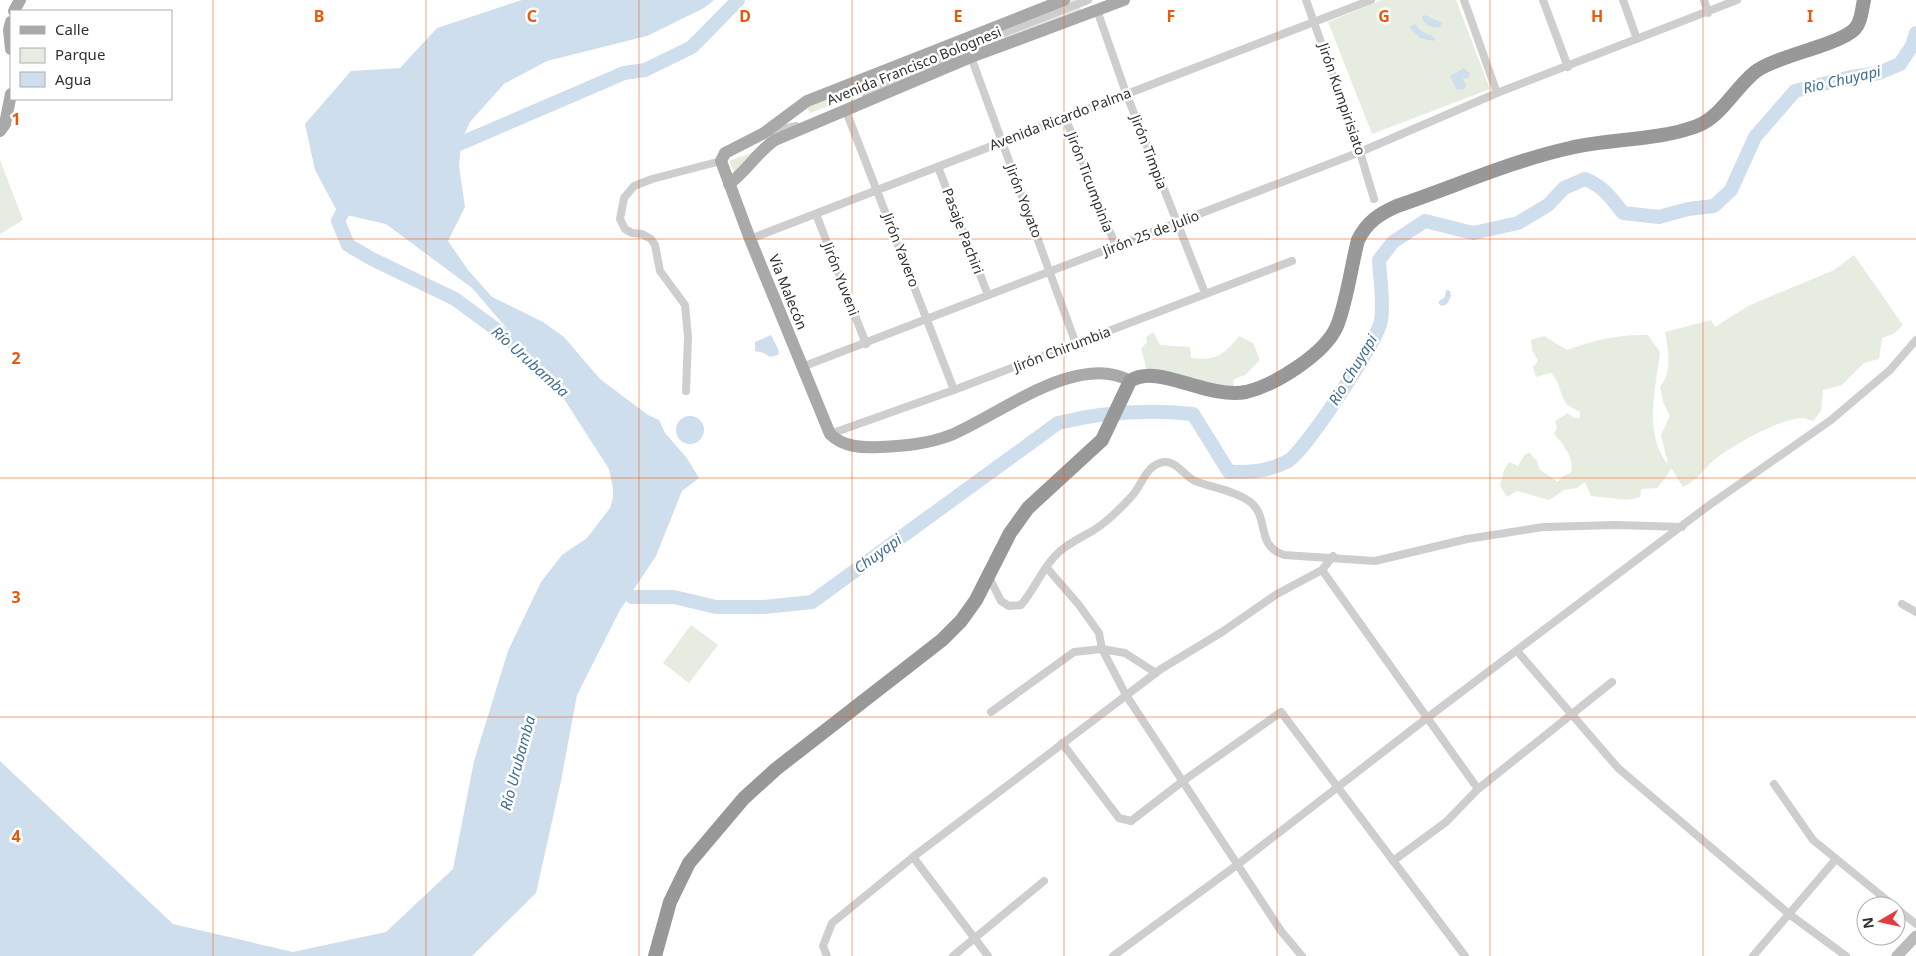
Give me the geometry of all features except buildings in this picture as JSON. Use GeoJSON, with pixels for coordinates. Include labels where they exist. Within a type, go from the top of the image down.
{"type":"FeatureCollection","features":[{"type":"Feature","properties":{"kind":"highway"},"geometry":{"type":"LineString","coordinates":[[655,956],[670,902],[689,863],[721,824],[776,769],[942,640],[961,621],[989,576],[1010,533],[1028,508],[1091,452],[1109,429],[1130,381],[1142,376],[1165,378],[1228,393],[1245,392],[1279,377],[1310,356],[1331,336],[1340,317],[1358,240],[1364,228],[1379,215],[1397,206],[1552,152],[1680,131],[1704,123],[1719,112],[1747,79],[1765,65],[1852,32],[1860,18],[1864,0]]}},
{"type":"Feature","properties":{"kind":"main road","name":"Avenida Francisco Bolognesi"},"geometry":{"type":"LineString","coordinates":[[721,161],[725,153],[764,133],[801,105],[1064,0]]}},
{"type":"Feature","properties":{"kind":"main road","name":"Avenida Francisco Bolognesi"},"geometry":{"type":"LineString","coordinates":[[730,184],[765,146],[970,57],[1124,0]]}},
{"type":"Feature","properties":{"kind":"main road"},"geometry":{"type":"LineString","coordinates":[[10,26],[10,40]]}},
{"type":"Feature","properties":{"kind":"main road"},"geometry":{"type":"LineString","coordinates":[[0,131],[5,124],[10,99]]}},
{"type":"Feature","properties":{"kind":"main road"},"geometry":{"type":"LineString","coordinates":[[801,105],[812,125]]}},
{"type":"Feature","properties":{"kind":"main road","name":"Vía Malecón"},"geometry":{"type":"LineString","coordinates":[[721,161],[750,239],[830,434]]}},
{"type":"Feature","properties":{"kind":"main road"},"geometry":{"type":"LineString","coordinates":[[830,434],[838,441],[847,445],[872,448],[910,445],[952,434],[998,408],[1077,375],[1105,372],[1130,381]]}},
{"type":"Feature","properties":{"kind":"street"},"geometry":{"type":"LineString","coordinates":[[764,133],[816,119],[963,48],[1088,0]]}},
{"type":"Feature","properties":{"kind":"street","name":"Jirón Kumpirisiato"},"geometry":{"type":"LineString","coordinates":[[1306,0],[1360,152],[1374,199]]}},
{"type":"Feature","properties":{"kind":"street","name":"Avenida Ricardo Palma"},"geometry":{"type":"LineString","coordinates":[[750,239],[1372,0]]}},
{"type":"Feature","properties":{"kind":"street"},"geometry":{"type":"LineString","coordinates":[[1464,0],[1497,93]]}},
{"type":"Feature","properties":{"kind":"street"},"geometry":{"type":"LineString","coordinates":[[1543,0],[1568,67]]}},
{"type":"Feature","properties":{"kind":"street"},"geometry":{"type":"LineString","coordinates":[[1623,0],[1637,39]]}},
{"type":"Feature","properties":{"kind":"street"},"geometry":{"type":"LineString","coordinates":[[1704,0],[1708,13]]}},
{"type":"Feature","properties":{"kind":"street","name":"Jirón 25 de Julio"},"geometry":{"type":"LineString","coordinates":[[802,367],[866,344],[1360,152],[1497,93],[1738,0]]}},
{"type":"Feature","properties":{"kind":"street","name":"Jirón Timpia"},"geometry":{"type":"LineString","coordinates":[[1097,10],[1126,93],[1205,293]]}},
{"type":"Feature","properties":{"kind":"street","name":"Jirón Yoyato"},"geometry":{"type":"LineString","coordinates":[[970,57],[1076,344]]}},
{"type":"Feature","properties":{"kind":"street","name":"Jirón Yavero"},"geometry":{"type":"LineString","coordinates":[[846,111],[954,390]]}},
{"type":"Feature","properties":{"kind":"street","name":"Jirón Ticumpinía"},"geometry":{"type":"LineString","coordinates":[[1065,117],[1116,247]]}},
{"type":"Feature","properties":{"kind":"street"},"geometry":{"type":"LineString","coordinates":[[686,391],[688,337],[685,305],[660,271],[655,246],[651,239],[625,229],[620,219],[624,198],[634,186],[652,179],[721,161]]}},
{"type":"Feature","properties":{"kind":"street","name":"Pasaje Pachiri"},"geometry":{"type":"LineString","coordinates":[[938,167],[988,295]]}},
{"type":"Feature","properties":{"kind":"street","name":"Jirón Yuveni"},"geometry":{"type":"LineString","coordinates":[[816,214],[866,344]]}},
{"type":"Feature","properties":{"kind":"street","name":"Jirón Chirumbia"},"geometry":{"type":"LineString","coordinates":[[830,434],[954,390],[1292,261]]}},
{"type":"Feature","properties":{"kind":"street"},"geometry":{"type":"LineString","coordinates":[[1113,956],[1237,865],[1427,718],[1708,506],[1831,420],[1890,370],[1916,340]]}},
{"type":"Feature","properties":{"kind":"street"},"geometry":{"type":"LineString","coordinates":[[989,576],[1001,601],[1008,606],[1015,607],[1026,599],[1057,553],[1119,510],[1134,494],[1150,469],[1157,464],[1166,462],[1176,466],[1196,481],[1224,489],[1248,500],[1255,506],[1261,517],[1266,541],[1270,548],[1284,555],[1333,556],[1375,560],[1467,539],[1543,527],[1616,525],[1682,527]]}},
{"type":"Feature","properties":{"kind":"street"},"geometry":{"type":"LineString","coordinates":[[827,956],[824,946],[832,923],[913,857],[1156,673],[1222,632],[1277,594],[1322,570],[1333,556]]}},
{"type":"Feature","properties":{"kind":"street"},"geometry":{"type":"LineString","coordinates":[[1047,568],[1079,605],[1099,633],[1102,649],[1126,695],[1281,931],[1302,956]]}},
{"type":"Feature","properties":{"kind":"street"},"geometry":{"type":"LineString","coordinates":[[1322,570],[1478,789]]}},
{"type":"Feature","properties":{"kind":"street"},"geometry":{"type":"LineString","coordinates":[[1902,604],[1916,612]]}},
{"type":"Feature","properties":{"kind":"street"},"geometry":{"type":"LineString","coordinates":[[991,712],[1074,652],[1102,649],[1126,653],[1156,673]]}},
{"type":"Feature","properties":{"kind":"street"},"geometry":{"type":"LineString","coordinates":[[1517,651],[1618,768],[1789,914],[1846,956]]}},
{"type":"Feature","properties":{"kind":"street"},"geometry":{"type":"LineString","coordinates":[[1393,861],[1446,822],[1478,789],[1612,682]]}},
{"type":"Feature","properties":{"kind":"street"},"geometry":{"type":"LineString","coordinates":[[1062,743],[1118,818],[1131,821],[1183,781],[1281,712],[1465,956]]}},
{"type":"Feature","properties":{"kind":"street"},"geometry":{"type":"LineString","coordinates":[[1774,784],[1813,840],[1881,896]]}},
{"type":"Feature","properties":{"kind":"street"},"geometry":{"type":"LineString","coordinates":[[913,857],[988,956]]}},
{"type":"Feature","properties":{"kind":"street"},"geometry":{"type":"LineString","coordinates":[[1752,956],[1836,860]]}},
{"type":"Feature","properties":{"kind":"street"},"geometry":{"type":"LineString","coordinates":[[952,956],[1044,880]]}},
{"type":"Feature","properties":{"kind":"street"},"geometry":{"type":"LineString","coordinates":[[1906,916],[1916,924]]}},
{"type":"Feature","properties":{"kind":"street"},"geometry":{"type":"LineString","coordinates":[[1897,956],[1916,936]]}},
{"type":"Feature","properties":{"kind":"green space"},"geometry":{"type":"Polygon","coordinates":[[[1069,0],[1077,0],[1081,10],[810,113],[805,103],[1069,0]]]}},
{"type":"Feature","properties":{"kind":"green space"},"geometry":{"type":"Polygon","coordinates":[[[1382,0],[1456,0],[1490,89],[1372,134],[1328,22],[1382,0]]]}},
{"type":"Feature","properties":{"kind":"green space"},"geometry":{"type":"Polygon","coordinates":[[[756,151],[736,176],[729,161],[756,151]]]}},
{"type":"Feature","properties":{"kind":"green space"},"geometry":{"type":"Polygon","coordinates":[[[0,160],[23,220],[0,234],[0,160]]]}},
{"type":"Feature","properties":{"kind":"green space"},"geometry":{"type":"Polygon","coordinates":[[[1854,255],[1903,325],[1893,334],[1882,338],[1879,359],[1864,363],[1842,385],[1823,390],[1821,411],[1813,421],[1803,418],[1793,419],[1768,428],[1719,456],[1695,479],[1683,487],[1671,468],[1657,488],[1641,489],[1640,497],[1628,500],[1591,496],[1585,482],[1577,488],[1564,490],[1549,500],[1517,491],[1507,497],[1500,486],[1504,470],[1509,462],[1518,466],[1525,454],[1530,453],[1537,461],[1539,469],[1558,482],[1563,476],[1571,473],[1570,457],[1554,434],[1557,428],[1555,421],[1568,413],[1574,418],[1580,418],[1580,412],[1566,403],[1551,373],[1536,377],[1533,367],[1538,361],[1532,350],[1531,340],[1544,336],[1567,350],[1607,338],[1648,335],[1660,352],[1654,395],[1653,425],[1660,452],[1668,464],[1661,435],[1670,416],[1663,402],[1660,387],[1667,374],[1669,360],[1665,332],[1711,320],[1715,327],[1748,306],[1834,270],[1854,255]]]}},
{"type":"Feature","properties":{"kind":"green space"},"geometry":{"type":"Polygon","coordinates":[[[1153,332],[1160,345],[1190,347],[1191,358],[1200,359],[1219,355],[1229,348],[1239,336],[1253,343],[1260,360],[1245,375],[1234,379],[1233,383],[1236,391],[1145,376],[1146,367],[1141,349],[1147,342],[1146,337],[1153,332]]]}},
{"type":"Feature","properties":{"kind":"green space"},"geometry":{"type":"Polygon","coordinates":[[[691,625],[718,645],[689,683],[663,663],[691,625]]]}},
{"type":"Feature","properties":{"kind":"water"},"geometry":{"type":"Polygon","coordinates":[[[522,0],[714,0],[704,8],[647,36],[547,61],[504,84],[470,122],[461,142],[459,166],[465,207],[448,241],[468,270],[492,297],[543,322],[564,337],[600,379],[648,415],[659,420],[665,433],[686,457],[699,478],[682,491],[656,556],[620,610],[577,695],[561,781],[536,893],[472,956],[0,956],[0,761],[173,924],[293,952],[386,932],[453,869],[474,761],[508,651],[541,582],[562,555],[587,538],[610,508],[613,488],[609,469],[553,382],[472,288],[386,224],[338,213],[315,170],[305,124],[351,71],[400,68],[437,28],[522,0]]]}},
{"type":"Feature","properties":{"kind":"water"},"geometry":{"type":"Polygon","coordinates":[[[1425,15],[1442,23],[1440,27],[1431,27],[1427,24],[1422,17],[1425,15]]]}},
{"type":"Feature","properties":{"kind":"water"},"geometry":{"type":"Polygon","coordinates":[[[1415,24],[1420,30],[1436,39],[1433,41],[1420,38],[1409,27],[1415,24]]]}},
{"type":"Feature","properties":{"kind":"water"},"geometry":{"type":"Polygon","coordinates":[[[1464,68],[1470,73],[1468,78],[1462,79],[1466,83],[1465,89],[1457,90],[1450,76],[1464,68]]]}},
{"type":"Feature","properties":{"kind":"water"},"geometry":{"type":"Polygon","coordinates":[[[1446,290],[1450,291],[1451,296],[1447,304],[1441,306],[1438,302],[1445,297],[1446,290]]]}},
{"type":"Feature","properties":{"kind":"water"},"geometry":{"type":"Polygon","coordinates":[[[771,335],[779,351],[778,355],[770,357],[755,351],[755,342],[771,335]]]}},
{"type":"Feature","properties":{"kind":"water"},"geometry":{"type":"Polygon","coordinates":[[[690,416],[700,420],[704,430],[700,440],[690,444],[680,440],[676,430],[680,420],[690,416]]]}},
{"type":"Feature","properties":{"kind":"waterway","name":"Río Urubamba"},"geometry":{"type":"LineString","coordinates":[[445,150],[624,73],[645,70],[692,47],[738,0]]}},
{"type":"Feature","properties":{"kind":"waterway","name":"Rio Chuyapi"},"geometry":{"type":"LineString","coordinates":[[632,597],[674,597],[716,607],[764,607],[812,602],[1058,423],[1075,419],[1125,412],[1193,414],[1229,472],[1259,471],[1280,465],[1297,453],[1324,418],[1377,333],[1381,321],[1382,306],[1379,260],[1393,242],[1425,221],[1473,233],[1518,223],[1548,205],[1564,188],[1585,179],[1602,189],[1623,213],[1659,217],[1688,209],[1714,206],[1731,190],[1755,137],[1795,91],[1851,77],[1879,73],[1900,64],[1912,46],[1916,33]]}},
{"type":"Feature","properties":{"kind":"waterway","name":"Río Urubamba"},"geometry":{"type":"LineString","coordinates":[[350,198],[338,221],[348,245],[372,259],[455,299],[509,339],[560,387]]}},
{"type":"Feature","properties":{"kind":"water label","name":"Chuyapi"},"geometry":{"type":"Point","coordinates":[878,554]}}]}
